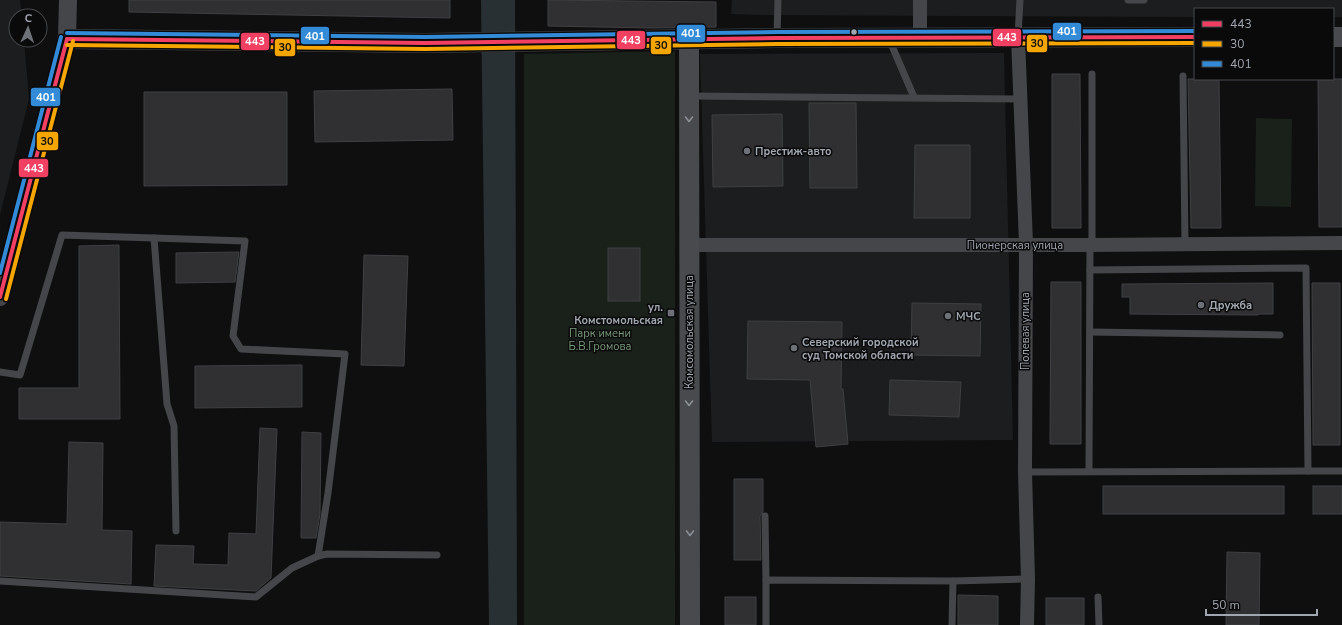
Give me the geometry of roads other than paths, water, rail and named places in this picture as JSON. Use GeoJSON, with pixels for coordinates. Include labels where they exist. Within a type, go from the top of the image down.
{"type":"FeatureCollection","features":[{"type":"Feature","properties":{"kind":"main road"},"geometry":{"type":"LineString","coordinates":[[67,39],[460,43],[689,38],[1194,37]]}},
{"type":"Feature","properties":{"kind":"main road","name":"Комсомольская улица"},"geometry":{"type":"LineString","coordinates":[[689,38],[690,625]]}},
{"type":"Feature","properties":{"kind":"street"},"geometry":{"type":"LineString","coordinates":[[0,297],[67,39],[68,0]]}},
{"type":"Feature","properties":{"kind":"street"},"geometry":{"type":"LineString","coordinates":[[920,0],[920,37]]}},
{"type":"Feature","properties":{"kind":"street","name":"Полевая улица"},"geometry":{"type":"LineString","coordinates":[[1018,37],[1026,244],[1025,472],[1028,579],[1027,625]]}},
{"type":"Feature","properties":{"kind":"street","name":"Пионерская улица"},"geometry":{"type":"LineString","coordinates":[[689,245],[1091,245],[1342,243]]}},
{"type":"Feature","properties":{"kind":"lane"},"geometry":{"type":"LineString","coordinates":[[777,38],[778,0]]}},
{"type":"Feature","properties":{"kind":"lane"},"geometry":{"type":"LineString","coordinates":[[1018,37],[1020,0]]}},
{"type":"Feature","properties":{"kind":"lane"},"geometry":{"type":"LineString","coordinates":[[1128,0],[1144,0]]}},
{"type":"Feature","properties":{"kind":"lane"},"geometry":{"type":"LineString","coordinates":[[888,37],[914,97]]}},
{"type":"Feature","properties":{"kind":"lane"},"geometry":{"type":"LineString","coordinates":[[1090,471],[1092,74]]}},
{"type":"Feature","properties":{"kind":"lane"},"geometry":{"type":"LineString","coordinates":[[1183,76],[1185,244]]}},
{"type":"Feature","properties":{"kind":"lane"},"geometry":{"type":"LineString","coordinates":[[689,96],[1020,99]]}},
{"type":"Feature","properties":{"kind":"lane"},"geometry":{"type":"LineString","coordinates":[[0,372],[20,375],[62,235],[245,241],[233,336],[241,349],[345,354],[328,493],[318,556]]}},
{"type":"Feature","properties":{"kind":"lane"},"geometry":{"type":"LineString","coordinates":[[154,238],[167,404],[174,426],[176,531]]}},
{"type":"Feature","properties":{"kind":"lane"},"geometry":{"type":"LineString","coordinates":[[1090,270],[1306,268],[1308,471]]}},
{"type":"Feature","properties":{"kind":"lane"},"geometry":{"type":"LineString","coordinates":[[1090,332],[1280,335]]}},
{"type":"Feature","properties":{"kind":"lane"},"geometry":{"type":"LineString","coordinates":[[1025,472],[1342,471]]}},
{"type":"Feature","properties":{"kind":"lane"},"geometry":{"type":"LineString","coordinates":[[765,516],[766,625]]}},
{"type":"Feature","properties":{"kind":"lane"},"geometry":{"type":"LineString","coordinates":[[0,581],[256,597],[292,568],[318,556],[327,554],[437,556]]}},
{"type":"Feature","properties":{"kind":"lane"},"geometry":{"type":"LineString","coordinates":[[766,580],[952,581],[1028,579]]}},
{"type":"Feature","properties":{"kind":"lane"},"geometry":{"type":"LineString","coordinates":[[952,581],[952,625]]}},
{"type":"Feature","properties":{"kind":"lane"},"geometry":{"type":"LineString","coordinates":[[1098,597],[1099,625]]}},
{"type":"Feature","properties":{"kind":"place","name":"Престиж-авто"},"geometry":{"type":"Point","coordinates":[747,151]}},
{"type":"Feature","properties":{"kind":"place","name":"Дружба"},"geometry":{"type":"Point","coordinates":[1201,305]}},
{"type":"Feature","properties":{"kind":"place","name":"ул. Комстомольская"},"geometry":{"type":"Point","coordinates":[671,313]}},
{"type":"Feature","properties":{"kind":"place","name":"МЧС"},"geometry":{"type":"Point","coordinates":[948,316]}},
{"type":"Feature","properties":{"kind":"place","name":"Северский городской суд Томской области"},"geometry":{"type":"Point","coordinates":[794,348]}},
{"type":"Feature","properties":{"kind":"park label","name":"Парк имени Б.В.Громова"},"geometry":{"type":"Point","coordinates":[600,339]}}]}
